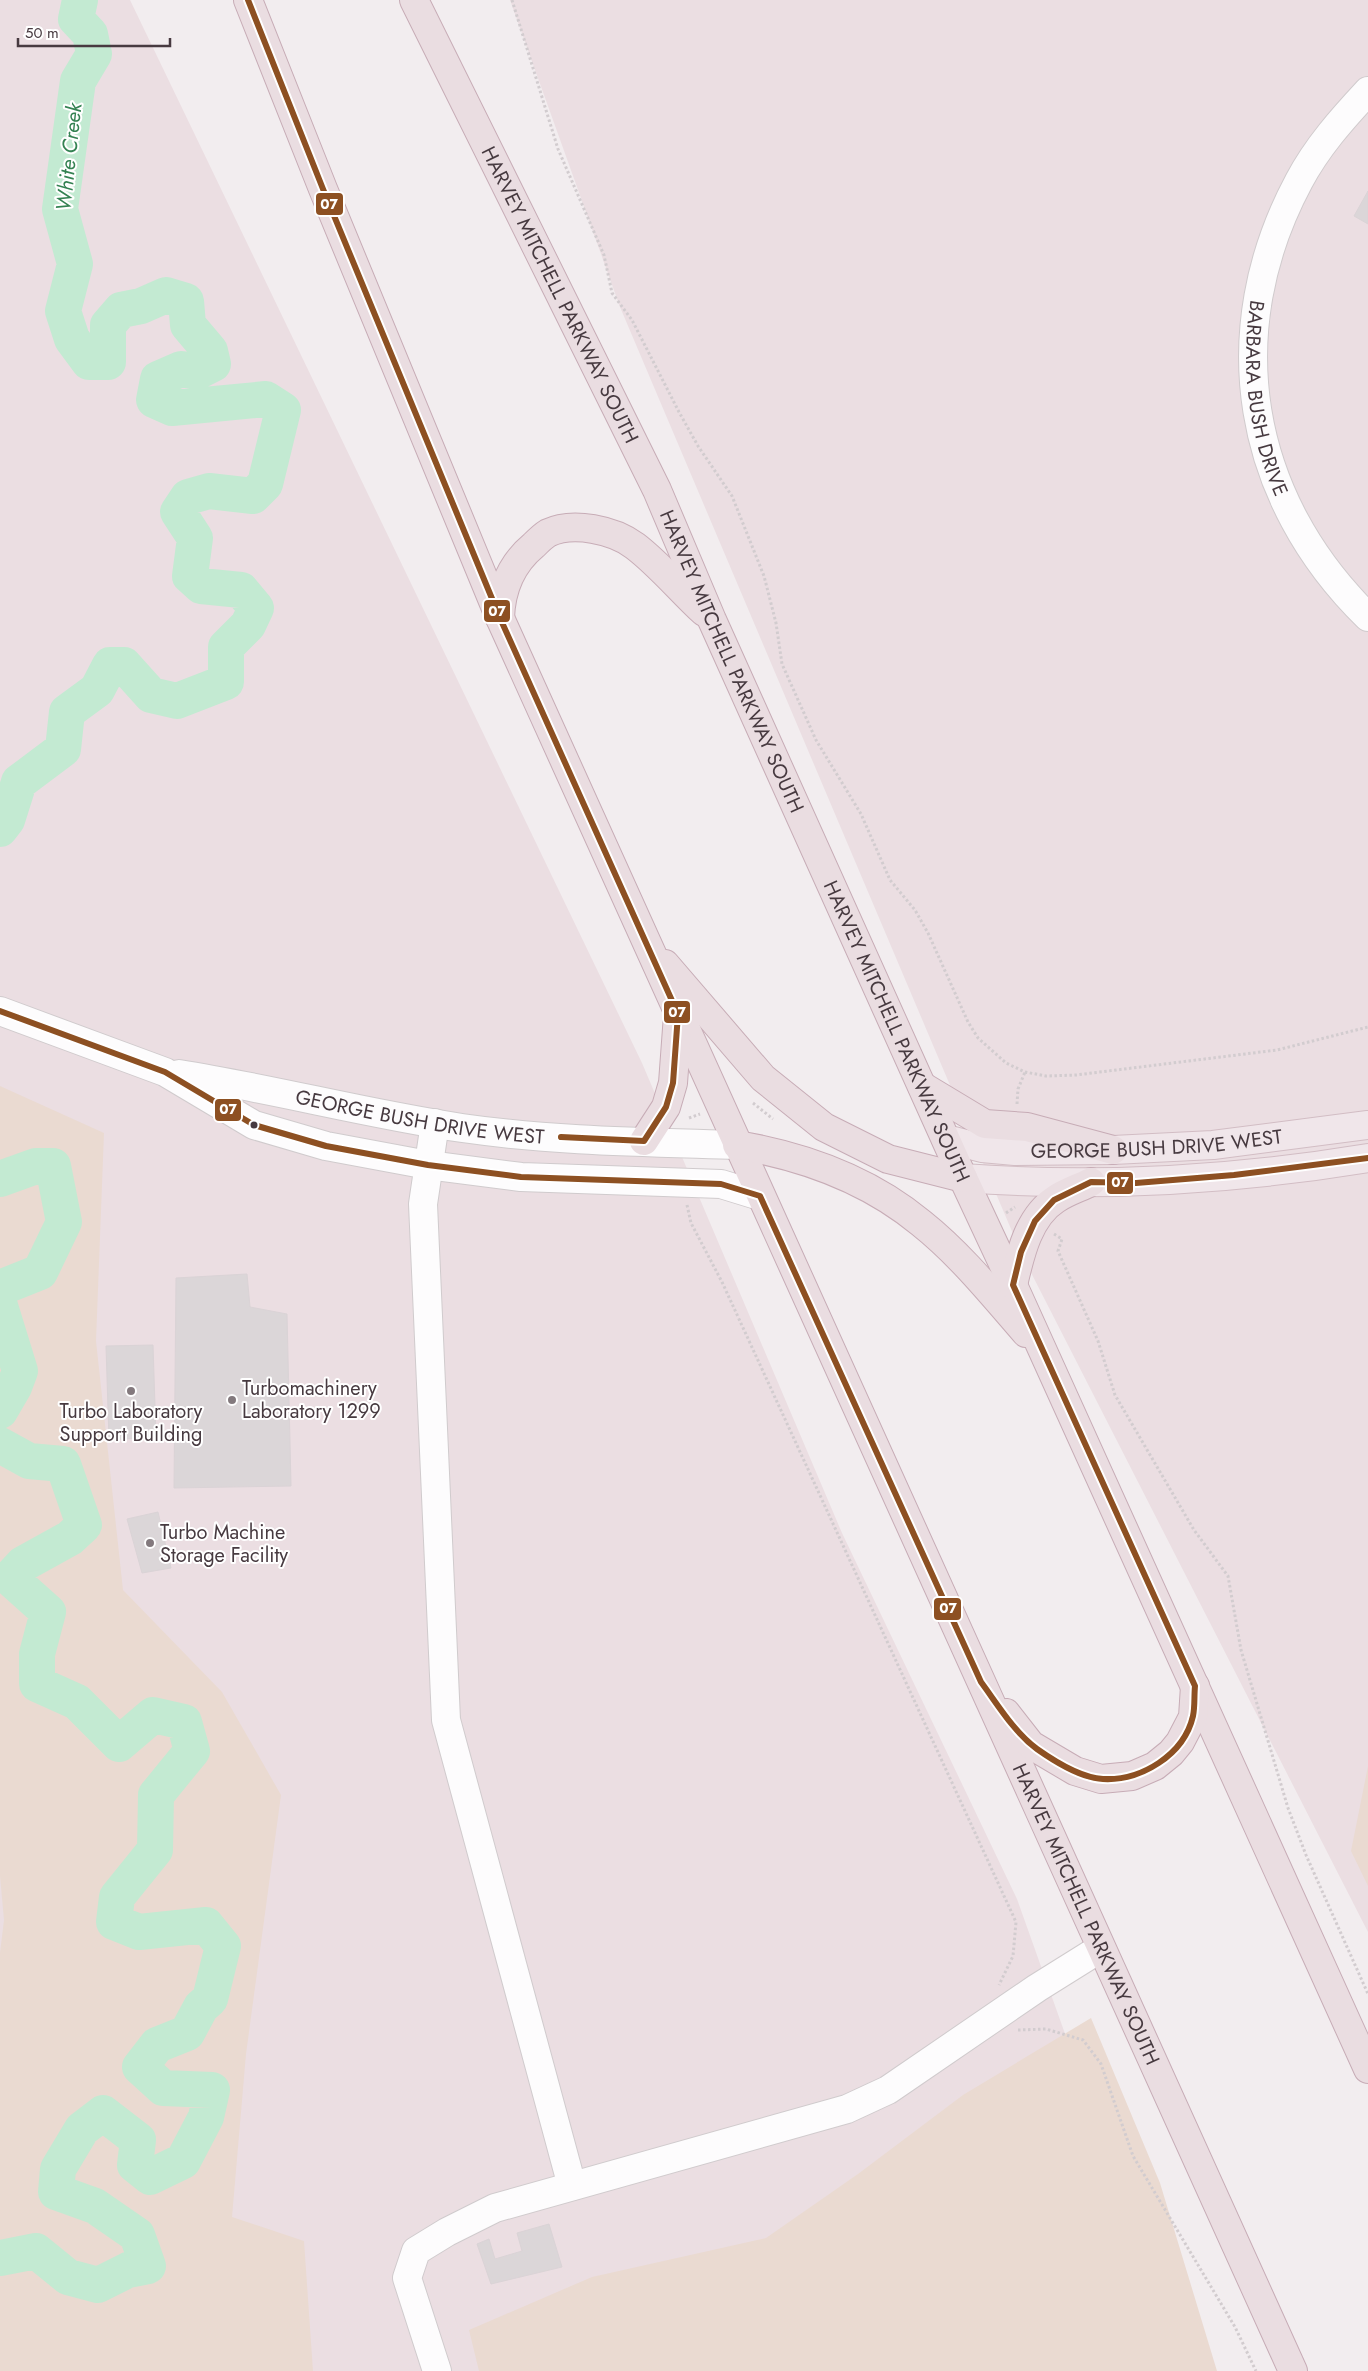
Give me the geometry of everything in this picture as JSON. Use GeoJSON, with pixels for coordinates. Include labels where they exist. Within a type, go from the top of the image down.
{"type":"FeatureCollection","features":[{"type":"Feature","properties":{"kind":"highway","name":"HARVEY MITCHELL PARKWAY SOUTH"},"geometry":{"type":"LineString","coordinates":[[248,0],[323,189],[500,618],[1293,2371]]}},
{"type":"Feature","properties":{"kind":"highway","name":"HARVEY MITCHELL PARKWAY SOUTH"},"geometry":{"type":"LineString","coordinates":[[414,0],[657,490],[712,620],[963,1178],[1044,1352],[1368,2069]]}},
{"type":"Feature","properties":{"kind":"highway"},"geometry":{"type":"LineString","coordinates":[[500,618],[500,600],[507,579],[524,553],[549,533],[580,527],[606,531],[634,545],[712,620]]}},
{"type":"Feature","properties":{"kind":"highway"},"geometry":{"type":"LineString","coordinates":[[645,940],[763,1078],[824,1127],[888,1159],[963,1178]]}},
{"type":"Feature","properties":{"kind":"highway"},"geometry":{"type":"LineString","coordinates":[[644,1141],[666,1107],[673,1083],[678,1014]]}},
{"type":"Feature","properties":{"kind":"highway"},"geometry":{"type":"LineString","coordinates":[[922,1086],[985,1124],[1027,1127],[1113,1150]]}},
{"type":"Feature","properties":{"kind":"highway"},"geometry":{"type":"LineString","coordinates":[[737,1145],[769,1150],[806,1160],[876,1192],[921,1222],[964,1264],[1044,1352]]}},
{"type":"Feature","properties":{"kind":"highway"},"geometry":{"type":"LineString","coordinates":[[1013,1285],[1021,1252],[1035,1221],[1054,1200],[1091,1182]]}},
{"type":"Feature","properties":{"kind":"highway"},"geometry":{"type":"LineString","coordinates":[[981,1682],[1031,1745],[1075,1771],[1101,1779],[1132,1776],[1155,1766],[1171,1753],[1180,1742],[1193,1717],[1195,1686]]}},
{"type":"Feature","properties":{"kind":"main road","name":"GEORGE BUSH DRIVE WEST"},"geometry":{"type":"LineString","coordinates":[[946,1140],[982,1148],[1006,1150],[1113,1150],[1213,1145],[1368,1125]]}},
{"type":"Feature","properties":{"kind":"main road","name":"GEORGE BUSH DRIVE WEST"},"geometry":{"type":"LineString","coordinates":[[963,1178],[1013,1182],[1136,1183],[1234,1175],[1368,1158]]}},
{"type":"Feature","properties":{"kind":"street","name":"BARBARA BUSH DRIVE"},"geometry":{"type":"LineString","coordinates":[[1368,91],[1323,144],[1300,180],[1290,201],[1279,226],[1264,275],[1253,350],[1256,409],[1273,475],[1285,504],[1318,560],[1348,598],[1368,617]]}},
{"type":"Feature","properties":{"kind":"street","name":"GEORGE BUSH DRIVE WEST"},"geometry":{"type":"LineString","coordinates":[[0,1011],[165,1072],[254,1125],[326,1146],[428,1165],[521,1177],[721,1184],[760,1196]]}},
{"type":"Feature","properties":{"kind":"street","name":"GEORGE BUSH DRIVE WEST"},"geometry":{"type":"LineString","coordinates":[[165,1072],[240,1084],[434,1124],[533,1136],[737,1145]]}},
{"type":"Feature","properties":{"kind":"street"},"geometry":{"type":"LineString","coordinates":[[434,1124],[423,1204],[446,1720],[572,2186]]}},
{"type":"Feature","properties":{"kind":"street"},"geometry":{"type":"LineString","coordinates":[[437,2371],[407,2278],[416,2251],[447,2232],[495,2208],[847,2109],[888,2090],[1000,2012],[1101,1948]]}},
{"type":"Feature","properties":{"kind":"path"},"geometry":{"type":"LineString","coordinates":[[512,0],[558,149],[604,255],[612,293],[632,320],[698,446],[732,496],[764,576],[776,623],[782,664],[816,740],[861,814],[890,880],[915,910],[924,926],[968,1022],[978,1038],[1006,1063],[1025,1072],[1046,1076],[1277,1050],[1368,1027]]}},
{"type":"Feature","properties":{"kind":"path"},"geometry":{"type":"LineString","coordinates":[[1017,1108],[1018,1089],[1025,1072]]}},
{"type":"Feature","properties":{"kind":"path"},"geometry":{"type":"LineString","coordinates":[[666,1107],[689,1118],[688,1143]]}},
{"type":"Feature","properties":{"kind":"path"},"geometry":{"type":"LineString","coordinates":[[687,1182],[686,1200],[691,1223],[722,1282],[1016,1922],[1013,1956],[992,1999],[1011,2030],[1046,2029],[1084,2040],[1101,2064],[1133,2156],[1235,2327],[1256,2371]]}},
{"type":"Feature","properties":{"kind":"path"},"geometry":{"type":"LineString","coordinates":[[1006,1213],[1014,1206]]}},
{"type":"Feature","properties":{"kind":"path"},"geometry":{"type":"LineString","coordinates":[[1052,1232],[1062,1239],[1058,1251],[1098,1341],[1115,1394],[1194,1530],[1228,1576],[1241,1650],[1288,1808],[1306,1856],[1368,1994]]}},
{"type":"Feature","properties":{"kind":"shaded area"},"geometry":{"type":"Polygon","coordinates":[[[0,0],[130,0],[642,1063],[842,1533],[1017,1899],[1173,2337],[1188,2371],[0,2371],[0,0]]]}},
{"type":"Feature","properties":{"kind":"shaded area"},"geometry":{"type":"Polygon","coordinates":[[[510,0],[1368,0],[1368,1932],[1022,1255],[620,307],[510,0]]]}},
{"type":"Feature","properties":{"kind":"shaded area"},"geometry":{"type":"Polygon","coordinates":[[[0,1086],[104,1133],[96,1341],[123,1590],[222,1692],[281,1795],[246,2054],[232,2217],[304,2241],[313,2371],[0,2371],[0,1953],[4,1920],[0,1876],[0,1086]]]}},
{"type":"Feature","properties":{"kind":"shaded area"},"geometry":{"type":"Polygon","coordinates":[[[1368,1766],[1368,1886],[1351,1851],[1368,1766]]]}},
{"type":"Feature","properties":{"kind":"shaded area"},"geometry":{"type":"Polygon","coordinates":[[[1091,2018],[1160,2183],[1217,2371],[479,2371],[469,2330],[592,2277],[766,2238],[858,2174],[963,2095],[1091,2018]]]}},
{"type":"Feature","properties":{"kind":"building"},"geometry":{"type":"Polygon","coordinates":[[[1368,191],[1368,224],[1354,216],[1368,191]]]}},
{"type":"Feature","properties":{"kind":"building","name":"Turbomachinery Laboratory 1299"},"geometry":{"type":"Polygon","coordinates":[[[247,1274],[250,1307],[287,1314],[291,1486],[174,1488],[176,1278],[247,1274]]]}},
{"type":"Feature","properties":{"kind":"building","name":"Turbo Laboratory Support Building"},"geometry":{"type":"Polygon","coordinates":[[[153,1345],[156,1437],[109,1440],[106,1346],[153,1345]]]}},
{"type":"Feature","properties":{"kind":"building","name":"Turbo Machine Storage Facility"},"geometry":{"type":"Polygon","coordinates":[[[158,1512],[171,1568],[142,1573],[127,1519],[158,1512]]]}},
{"type":"Feature","properties":{"kind":"building"},"geometry":{"type":"Polygon","coordinates":[[[549,2224],[562,2267],[491,2284],[477,2244],[489,2239],[495,2259],[522,2251],[517,2233],[549,2224]]]}},
{"type":"Feature","properties":{"kind":"waterway","name":"White Creek"},"geometry":{"type":"LineString","coordinates":[[0,829],[7,820],[19,782],[63,749],[67,712],[97,690],[110,665],[124,665],[151,695],[177,701],[226,682],[226,647],[248,625],[256,608],[241,590],[201,586],[190,576],[195,538],[178,512],[188,497],[209,491],[253,496],[265,484],[283,410],[266,399],[172,408],[154,400],[158,379],[181,369],[197,372],[213,364],[210,351],[188,325],[186,301],[166,295],[141,306],[121,310],[108,325],[108,362],[89,362],[72,339],[63,311],[75,264],[60,209],[78,81],[94,54],[90,34],[76,19],[80,0]]}},
{"type":"Feature","properties":{"kind":"waterway","name":"White Creek"},"geometry":{"type":"LineString","coordinates":[[0,1179],[36,1166],[53,1166],[64,1222],[40,1272],[0,1288]]}},
{"type":"Feature","properties":{"kind":"waterway","name":"White Creek"},"geometry":{"type":"LineString","coordinates":[[0,1306],[20,1371],[14,1387],[0,1411]]}},
{"type":"Feature","properties":{"kind":"waterway","name":"White Creek"},"geometry":{"type":"LineString","coordinates":[[0,1445],[29,1461],[63,1464],[84,1525],[70,1538],[23,1564],[10,1578],[48,1612],[37,1654],[37,1684],[77,1702],[119,1744],[153,1715],[184,1722],[192,1751],[156,1795],[155,1850],[117,1897],[114,1922],[139,1932],[206,1925],[223,1946],[210,1999],[201,2007],[187,2033],[157,2045],[140,2067],[163,2088],[212,2090],[206,2117],[183,2161],[150,2177],[135,2165],[138,2140],[103,2113],[82,2129],[58,2169],[56,2192],[95,2206],[137,2235],[148,2266],[128,2270],[98,2285],[68,2277],[36,2251],[0,2258]]}},
{"type":"Feature","properties":{"kind":"transit line","name":"07"},"geometry":{"type":"LineString","coordinates":[[248,0],[323,189],[500,618],[678,1014],[673,1083],[666,1107],[644,1141],[561,1137]]}},
{"type":"Feature","properties":{"kind":"transit line","name":"07"},"geometry":{"type":"LineString","coordinates":[[0,1011],[165,1072],[254,1125],[326,1146],[428,1165],[521,1177],[721,1184],[760,1196],[981,1682],[1021,1735],[1037,1749],[1060,1764],[1077,1772],[1086,1776],[1103,1779],[1132,1775],[1146,1770],[1171,1754],[1188,1730],[1193,1716],[1195,1686],[1013,1285],[1021,1252],[1035,1221],[1054,1200],[1091,1182],[1136,1183],[1234,1175],[1368,1158]]}},
{"type":"Feature","properties":{"kind":"place","name":"Turbo Laboratory Support Building"},"geometry":{"type":"Point","coordinates":[131,1391]}},
{"type":"Feature","properties":{"kind":"place","name":"Turbomachinery Laboratory 1299"},"geometry":{"type":"Point","coordinates":[232,1400]}},
{"type":"Feature","properties":{"kind":"place","name":"Turbo Machine Storage Facility"},"geometry":{"type":"Point","coordinates":[150,1543]}}]}
